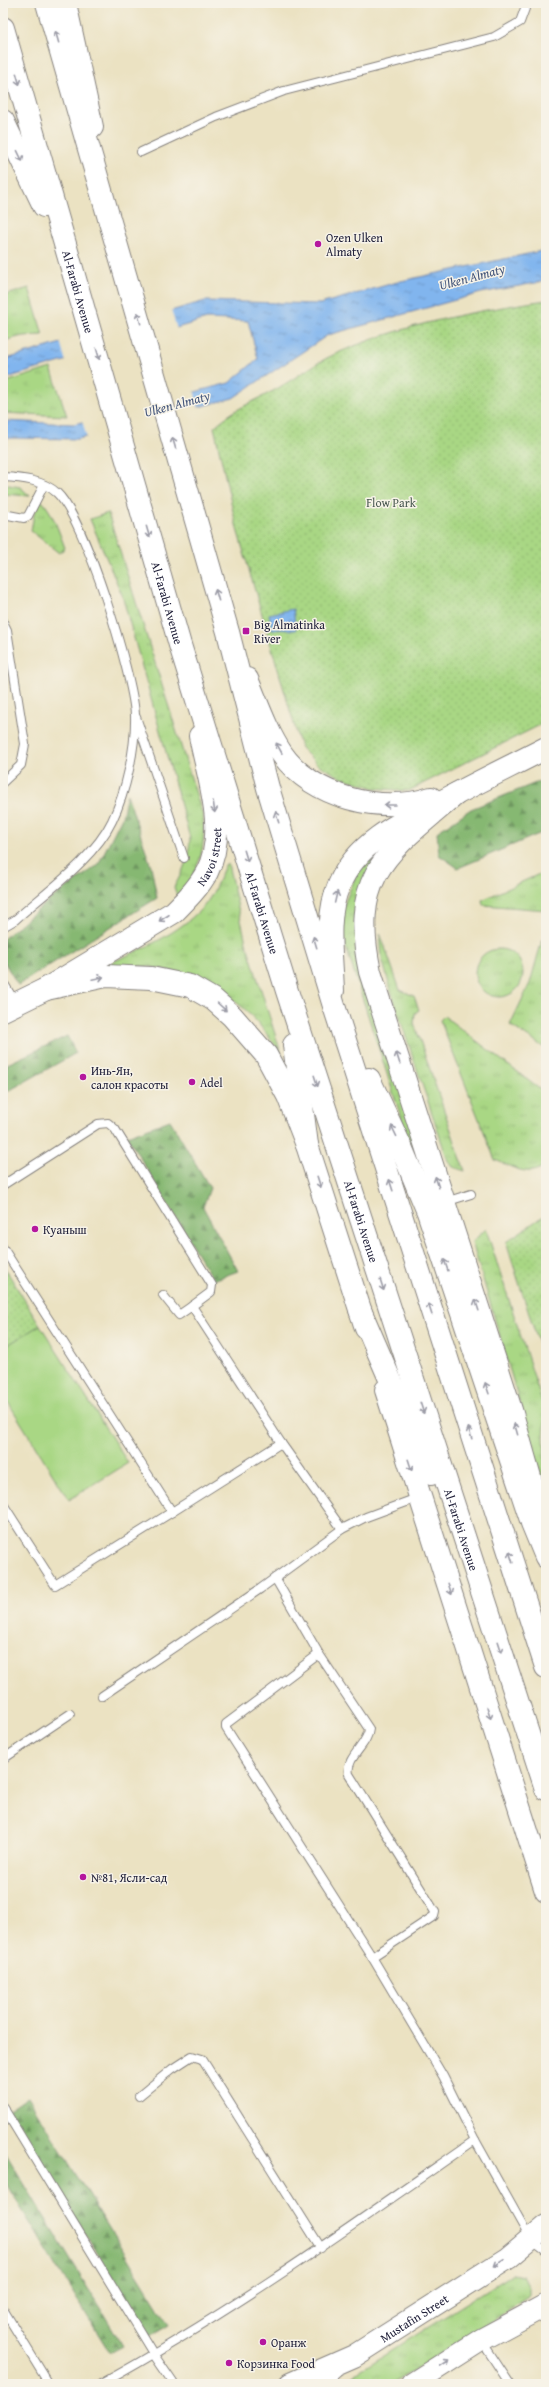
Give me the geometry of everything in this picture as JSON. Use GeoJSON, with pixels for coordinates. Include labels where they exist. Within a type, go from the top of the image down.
{"type":"FeatureCollection","features":[{"type":"Feature","properties":{"kind":"main road"},"geometry":{"type":"LineString","coordinates":[[47,3],[228,632],[268,788],[334,1006],[546,1667]]}},
{"type":"Feature","properties":{"kind":"main road"},"geometry":{"type":"LineString","coordinates":[[65,3],[119,250]]}},
{"type":"Feature","properties":{"kind":"main road","name":"Al-Farabi Avenue"},"geometry":{"type":"LineString","coordinates":[[3,28],[72,263],[180,645],[287,991],[546,1789]]}},
{"type":"Feature","properties":{"kind":"main road"},"geometry":{"type":"LineString","coordinates":[[3,121],[72,263]]}},
{"type":"Feature","properties":{"kind":"main road"},"geometry":{"type":"LineString","coordinates":[[228,632],[264,721],[282,754],[296,771],[317,784],[346,798],[373,805],[400,805],[422,801],[481,780]]}},
{"type":"Feature","properties":{"kind":"main road","name":"Navoi street"},"geometry":{"type":"LineString","coordinates":[[9,1006],[46,989],[174,912],[190,895],[207,872],[214,850],[215,808],[180,645]]}},
{"type":"Feature","properties":{"kind":"main road"},"geometry":{"type":"LineString","coordinates":[[546,748],[481,780],[397,825],[378,837],[350,866],[338,886],[333,909],[331,932],[334,1006],[401,1147],[428,1212],[532,1523],[546,1557]]}},
{"type":"Feature","properties":{"kind":"main road"},"geometry":{"type":"LineString","coordinates":[[456,794],[390,854],[376,873],[367,896],[363,917],[364,942],[370,972],[511,1410],[546,1534]]}},
{"type":"Feature","properties":{"kind":"main road","name":"Navoi street"},"geometry":{"type":"LineString","coordinates":[[46,989],[106,976],[151,978],[190,986],[214,1000],[232,1016],[266,1055],[288,1096],[307,1145]]}},
{"type":"Feature","properties":{"kind":"main road"},"geometry":{"type":"LineString","coordinates":[[287,991],[307,1145],[546,1891]]}},
{"type":"Feature","properties":{"kind":"main road"},"geometry":{"type":"LineString","coordinates":[[360,1310],[488,1610]]}},
{"type":"Feature","properties":{"kind":"main road","name":"Mustafin Street"},"geometry":{"type":"LineString","coordinates":[[290,2384],[354,2356],[508,2258],[541,2239]]}},
{"type":"Feature","properties":{"kind":"main road"},"geometry":{"type":"LineString","coordinates":[[412,2384],[481,2340],[546,2305]]}},
{"type":"Feature","properties":{"kind":"main road"},"geometry":{"type":"LineString","coordinates":[[514,2321],[546,2317]]}},
{"type":"Feature","properties":{"kind":"lane"},"geometry":{"type":"LineString","coordinates":[[141,152],[216,117],[284,91],[432,55],[494,37],[520,22],[527,3]]}},
{"type":"Feature","properties":{"kind":"lane"},"geometry":{"type":"LineString","coordinates":[[3,477],[32,480],[44,485],[58,493],[68,509],[87,552],[119,642],[135,715],[184,858]]}},
{"type":"Feature","properties":{"kind":"lane"},"geometry":{"type":"LineString","coordinates":[[3,514],[24,518],[28,516],[44,485]]}},
{"type":"Feature","properties":{"kind":"lane"},"geometry":{"type":"LineString","coordinates":[[3,622],[7,630],[25,744],[21,765],[3,782]]}},
{"type":"Feature","properties":{"kind":"lane"},"geometry":{"type":"LineString","coordinates":[[3,927],[15,920],[82,860],[102,837],[116,809],[130,762],[135,715]]}},
{"type":"Feature","properties":{"kind":"lane"},"geometry":{"type":"LineString","coordinates":[[3,982],[9,1006]]}},
{"type":"Feature","properties":{"kind":"lane"},"geometry":{"type":"LineString","coordinates":[[3,1185],[98,1124],[108,1123],[117,1132],[212,1286],[211,1292],[179,1315],[163,1295]]}},
{"type":"Feature","properties":{"kind":"lane"},"geometry":{"type":"LineString","coordinates":[[444,1203],[471,1194]]}},
{"type":"Feature","properties":{"kind":"lane"},"geometry":{"type":"LineString","coordinates":[[3,1248],[172,1512]]}},
{"type":"Feature","properties":{"kind":"lane"},"geometry":{"type":"LineString","coordinates":[[192,1306],[281,1443],[342,1529]]}},
{"type":"Feature","properties":{"kind":"lane"},"geometry":{"type":"LineString","coordinates":[[3,1504],[55,1585],[281,1443]]}},
{"type":"Feature","properties":{"kind":"lane"},"geometry":{"type":"LineString","coordinates":[[102,1696],[275,1578],[342,1529],[366,1517],[420,1497]]}},
{"type":"Feature","properties":{"kind":"lane"},"geometry":{"type":"LineString","coordinates":[[275,1578],[319,1654],[369,1729],[369,1737],[350,1764],[349,1774],[435,1912],[434,1916],[372,1957]]}},
{"type":"Feature","properties":{"kind":"lane"},"geometry":{"type":"LineString","coordinates":[[319,1654],[226,1724],[226,1728],[372,1957],[443,2076],[475,2140],[541,2239]]}},
{"type":"Feature","properties":{"kind":"lane"},"geometry":{"type":"LineString","coordinates":[[3,1758],[70,1714]]}},
{"type":"Feature","properties":{"kind":"lane"},"geometry":{"type":"LineString","coordinates":[[139,2096],[172,2069],[192,2056],[202,2059],[321,2248]]}},
{"type":"Feature","properties":{"kind":"lane"},"geometry":{"type":"LineString","coordinates":[[3,2107],[154,2355],[174,2384]]}},
{"type":"Feature","properties":{"kind":"lane"},"geometry":{"type":"LineString","coordinates":[[101,2384],[154,2355],[321,2248],[475,2140]]}},
{"type":"Feature","properties":{"kind":"lane"},"geometry":{"type":"LineString","coordinates":[[3,2309],[49,2384]]}},
{"type":"Feature","properties":{"kind":"lane"},"geometry":{"type":"LineString","coordinates":[[481,2340],[510,2384]]}},
{"type":"Feature","properties":{"kind":"lane"},"geometry":{"type":"LineString","coordinates":[[323,2384],[354,2356]]}},
{"type":"Feature","properties":{"kind":"green space"},"geometry":{"type":"Polygon","coordinates":[[[29,288],[43,335],[23,336],[3,341],[3,296],[29,288]]]}},
{"type":"Feature","properties":{"kind":"green space","name":"Flow Park"},"geometry":{"type":"Polygon","coordinates":[[[546,300],[546,722],[408,791],[374,788],[340,777],[317,764],[301,748],[237,529],[214,427],[235,411],[280,387],[318,363],[358,344],[438,320],[546,300]]]}},
{"type":"Feature","properties":{"kind":"green space"},"geometry":{"type":"Polygon","coordinates":[[[51,368],[67,416],[3,413],[3,383],[51,368]]]}},
{"type":"Feature","properties":{"kind":"green space"},"geometry":{"type":"Polygon","coordinates":[[[3,484],[20,487],[30,496],[3,494],[3,484]]]}},
{"type":"Feature","properties":{"kind":"green space"},"geometry":{"type":"Polygon","coordinates":[[[41,500],[52,516],[65,548],[59,553],[31,531],[34,514],[41,500]]]}},
{"type":"Feature","properties":{"kind":"green space"},"geometry":{"type":"Polygon","coordinates":[[[108,513],[203,816],[204,829],[200,860],[191,878],[178,898],[174,887],[181,875],[185,863],[190,838],[122,595],[90,519],[108,513]]]}},
{"type":"Feature","properties":{"kind":"green space"},"geometry":{"type":"Polygon","coordinates":[[[546,779],[546,831],[458,868],[439,855],[437,832],[471,809],[546,779]]]}},
{"type":"Feature","properties":{"kind":"green space"},"geometry":{"type":"Polygon","coordinates":[[[127,794],[151,866],[157,898],[18,985],[3,960],[3,939],[52,898],[98,865],[122,817],[127,794]]]}},
{"type":"Feature","properties":{"kind":"green space"},"geometry":{"type":"Polygon","coordinates":[[[396,835],[355,916],[496,1394],[412,1151],[340,929],[343,907],[362,861],[396,835]]]}},
{"type":"Feature","properties":{"kind":"green space"},"geometry":{"type":"Polygon","coordinates":[[[228,864],[246,942],[281,1053],[248,1012],[223,993],[192,978],[175,972],[142,966],[127,966],[85,974],[148,946],[192,918],[208,901],[225,865],[228,864]]]}},
{"type":"Feature","properties":{"kind":"green space"},"geometry":{"type":"Polygon","coordinates":[[[546,871],[546,910],[483,905],[482,900],[546,871]]]}},
{"type":"Feature","properties":{"kind":"green space"},"geometry":{"type":"Polygon","coordinates":[[[380,933],[400,990],[414,996],[419,1010],[415,1013],[414,1023],[465,1171],[453,1167],[448,1161],[394,1001],[382,959],[380,933]]]}},
{"type":"Feature","properties":{"kind":"green space"},"geometry":{"type":"Polygon","coordinates":[[[542,940],[546,941],[546,1049],[510,1025],[530,983],[542,940]]]}},
{"type":"Feature","properties":{"kind":"green space"},"geometry":{"type":"Polygon","coordinates":[[[494,949],[504,949],[516,956],[523,968],[523,978],[516,990],[504,997],[494,997],[486,993],[479,986],[475,978],[475,968],[479,960],[486,953],[494,949]]]}},
{"type":"Feature","properties":{"kind":"green space"},"geometry":{"type":"Polygon","coordinates":[[[444,1016],[546,1094],[546,1117],[542,1129],[546,1139],[546,1164],[540,1168],[534,1171],[521,1170],[495,1160],[440,1020],[444,1016]]]}},
{"type":"Feature","properties":{"kind":"green space"},"geometry":{"type":"Polygon","coordinates":[[[67,1036],[76,1053],[3,1094],[3,1066],[67,1036]]]}},
{"type":"Feature","properties":{"kind":"green space"},"geometry":{"type":"Polygon","coordinates":[[[170,1120],[210,1188],[203,1207],[238,1271],[213,1280],[127,1136],[170,1120]]]}},
{"type":"Feature","properties":{"kind":"green space"},"geometry":{"type":"Polygon","coordinates":[[[546,1214],[546,1367],[506,1242],[546,1214]]]}},
{"type":"Feature","properties":{"kind":"green space"},"geometry":{"type":"Polygon","coordinates":[[[486,1229],[546,1414],[544,1437],[546,1492],[472,1242],[486,1229]]]}},
{"type":"Feature","properties":{"kind":"green space"},"geometry":{"type":"Polygon","coordinates":[[[3,1265],[40,1325],[3,1348],[3,1265]]]}},
{"type":"Feature","properties":{"kind":"green space"},"geometry":{"type":"Polygon","coordinates":[[[40,1325],[128,1463],[69,1500],[3,1394],[3,1348],[40,1325]]]}},
{"type":"Feature","properties":{"kind":"green space"},"geometry":{"type":"Polygon","coordinates":[[[28,2097],[169,2325],[149,2337],[9,2110],[28,2097]]]}},
{"type":"Feature","properties":{"kind":"green space"},"geometry":{"type":"Polygon","coordinates":[[[3,2149],[123,2346],[110,2353],[3,2179],[3,2149]]]}},
{"type":"Feature","properties":{"kind":"green space"},"geometry":{"type":"Polygon","coordinates":[[[512,2274],[523,2276],[529,2288],[529,2297],[392,2384],[339,2384],[512,2274]]]}},
{"type":"Feature","properties":{"kind":"water","name":"Ulken Almaty"},"geometry":{"type":"Polygon","coordinates":[[[546,250],[546,281],[481,293],[328,335],[233,398],[78,439],[3,438],[3,421],[74,424],[229,383],[258,359],[248,321],[207,319],[3,379],[3,360],[205,301],[320,304],[401,281],[546,250]]]}},
{"type":"Feature","properties":{"kind":"water"},"geometry":{"type":"Polygon","coordinates":[[[293,609],[296,630],[272,629],[269,614],[293,609]]]}},
{"type":"Feature","properties":{"kind":"pier"},"geometry":{"type":"Polygon","coordinates":[[[171,309],[177,330],[66,362],[60,341],[171,309]]]}},
{"type":"Feature","properties":{"kind":"pier"},"geometry":{"type":"Polygon","coordinates":[[[194,390],[199,409],[87,439],[82,420],[194,390]]]}},
{"type":"Feature","properties":{"kind":"place","name":"Ozen Ulken Almaty"},"geometry":{"type":"Point","coordinates":[318,244]}},
{"type":"Feature","properties":{"kind":"place","name":"Big Almatinka River"},"geometry":{"type":"Point","coordinates":[246,631]}},
{"type":"Feature","properties":{"kind":"place","name":"Инь-Ян, салон красоты"},"geometry":{"type":"Point","coordinates":[83,1077]}},
{"type":"Feature","properties":{"kind":"place","name":"Adel"},"geometry":{"type":"Point","coordinates":[192,1082]}},
{"type":"Feature","properties":{"kind":"place","name":"Куаныш"},"geometry":{"type":"Point","coordinates":[35,1229]}},
{"type":"Feature","properties":{"kind":"place","name":"№81, Ясли-сад"},"geometry":{"type":"Point","coordinates":[83,1877]}},
{"type":"Feature","properties":{"kind":"place","name":"Оранж"},"geometry":{"type":"Point","coordinates":[263,2342]}},
{"type":"Feature","properties":{"kind":"place","name":"Корзинка Food"},"geometry":{"type":"Point","coordinates":[229,2363]}}]}
